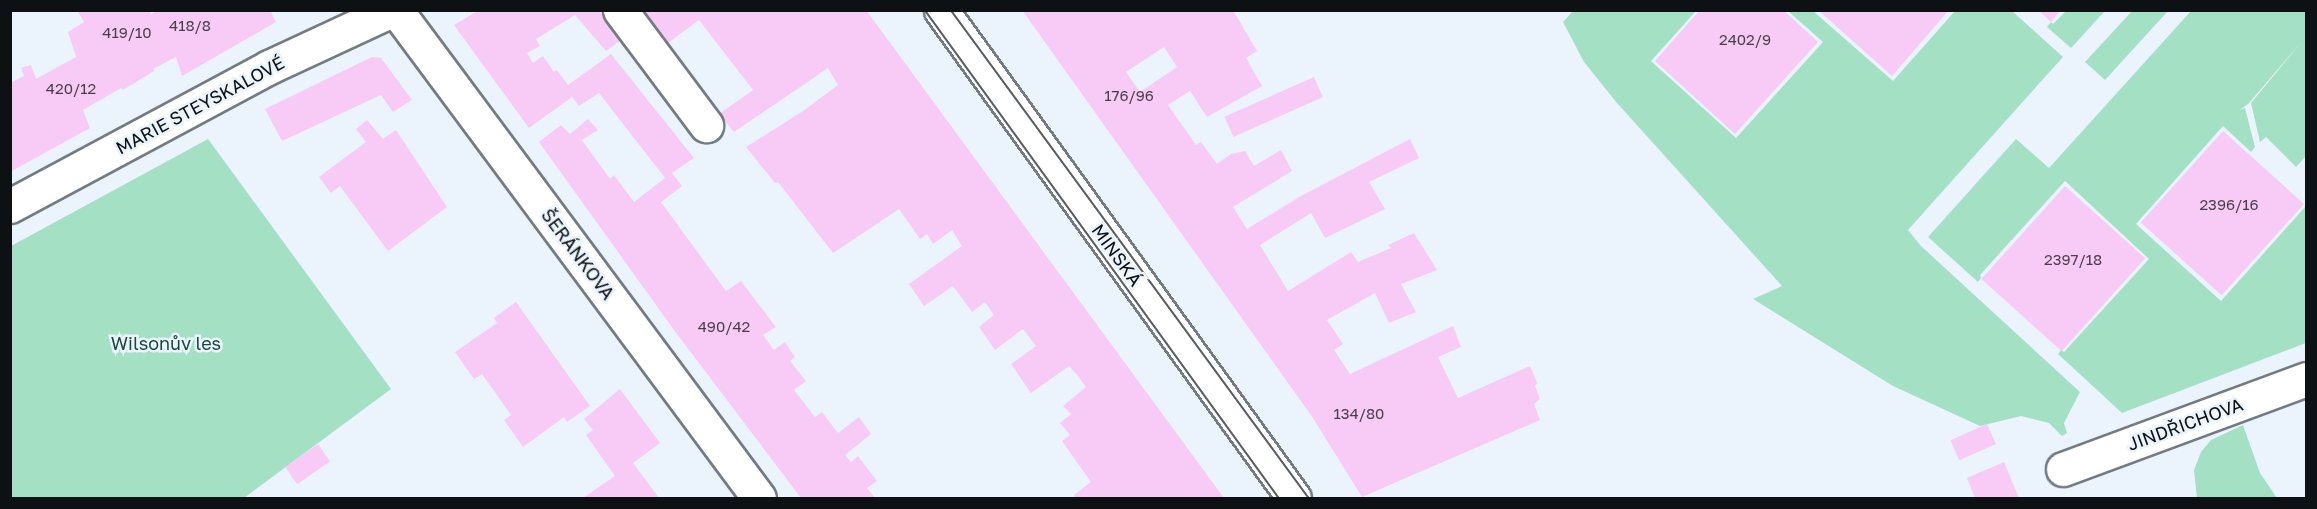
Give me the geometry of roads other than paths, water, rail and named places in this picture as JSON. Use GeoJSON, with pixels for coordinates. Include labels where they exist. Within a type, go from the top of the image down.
{"type":"FeatureCollection","features":[{"type":"Feature","properties":{"kind":"street","name":"MARIE STEYSKALOVÉ"},"geometry":{"type":"LineString","coordinates":[[10,206],[269,67],[394,10]]}},
{"type":"Feature","properties":{"kind":"street","name":"ŠERÁNKOVA"},"geometry":{"type":"LineString","coordinates":[[394,10],[759,498]]}},
{"type":"Feature","properties":{"kind":"street"},"geometry":{"type":"LineString","coordinates":[[620,10],[706,125]]}},
{"type":"Feature","properties":{"kind":"street","name":"MINSKÁ"},"geometry":{"type":"LineString","coordinates":[[941,10],[1294,498]]}},
{"type":"Feature","properties":{"kind":"street","name":"JINDŘICHOVA"},"geometry":{"type":"LineString","coordinates":[[2063,470],[2307,380]]}},
{"type":"Feature","properties":{"kind":"tram line"},"geometry":{"type":"LineString","coordinates":[[925,10],[1279,498]]}},
{"type":"Feature","properties":{"kind":"tram line"},"geometry":{"type":"LineString","coordinates":[[951,10],[1309,498]]}},
{"type":"Feature","properties":{"kind":"park label","name":"Wilsonův les"},"geometry":{"type":"Point","coordinates":[166,343]}}]}
